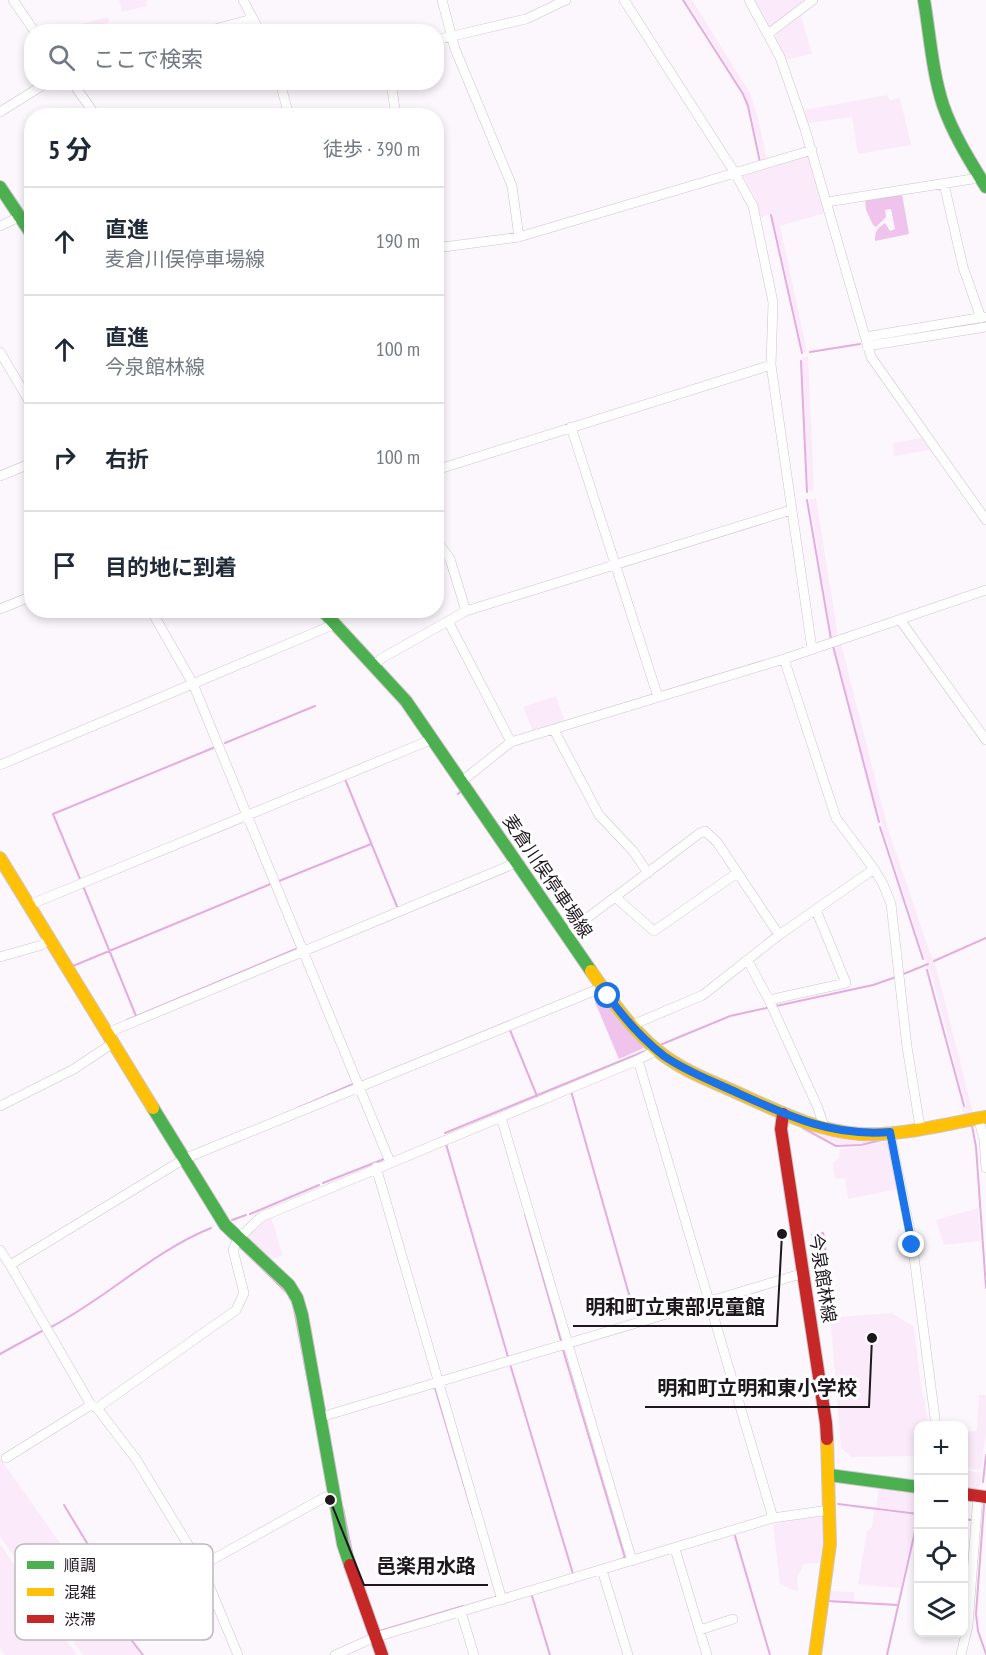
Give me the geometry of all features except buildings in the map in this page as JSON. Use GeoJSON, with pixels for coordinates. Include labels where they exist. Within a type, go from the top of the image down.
{"type":"FeatureCollection","features":[{"type":"Feature","properties":{"kind":"main road"},"geometry":{"type":"LineString","coordinates":[[924,0],[936,77],[943,105],[957,139],[983,182]]}},
{"type":"Feature","properties":{"kind":"main road"},"geometry":{"type":"LineString","coordinates":[[0,187],[24,223]]}},
{"type":"Feature","properties":{"kind":"main road","name":"麦倉川俣停車場線"},"geometry":{"type":"LineString","coordinates":[[329,618],[401,694],[601,986],[632,1025],[657,1050],[693,1073],[783,1114]]}},
{"type":"Feature","properties":{"kind":"main road"},"geometry":{"type":"LineString","coordinates":[[0,858],[225,1225],[289,1285],[297,1298],[321,1417],[331,1496],[372,1638],[382,1655]]}},
{"type":"Feature","properties":{"kind":"main road"},"geometry":{"type":"LineString","coordinates":[[783,1114],[824,1127],[856,1133],[890,1132],[982,1118]]}},
{"type":"Feature","properties":{"kind":"main road","name":"今泉館林線"},"geometry":{"type":"LineString","coordinates":[[783,1114],[781,1128],[826,1423],[829,1475],[829,1562],[815,1655]]}},
{"type":"Feature","properties":{"kind":"main road"},"geometry":{"type":"LineString","coordinates":[[829,1475],[914,1486]]}},
{"type":"Feature","properties":{"kind":"street"},"geometry":{"type":"LineString","coordinates":[[13,0],[30,24]]}},
{"type":"Feature","properties":{"kind":"street"},"geometry":{"type":"LineString","coordinates":[[243,0],[255,24]]}},
{"type":"Feature","properties":{"kind":"street"},"geometry":{"type":"LineString","coordinates":[[442,0],[452,36],[512,186],[519,237]]}},
{"type":"Feature","properties":{"kind":"street"},"geometry":{"type":"LineString","coordinates":[[444,38],[526,19],[566,0]]}},
{"type":"Feature","properties":{"kind":"street"},"geometry":{"type":"LineString","coordinates":[[624,0],[735,173],[753,206],[773,302],[771,365],[812,649]]}},
{"type":"Feature","properties":{"kind":"street"},"geometry":{"type":"LineString","coordinates":[[748,0],[782,63],[812,150],[866,341],[875,365],[986,520]]}},
{"type":"Feature","properties":{"kind":"street"},"geometry":{"type":"LineString","coordinates":[[768,34],[813,0]]}},
{"type":"Feature","properties":{"kind":"street"},"geometry":{"type":"LineString","coordinates":[[234,24],[252,19]]}},
{"type":"Feature","properties":{"kind":"street"},"geometry":{"type":"LineString","coordinates":[[0,112],[35,90]]}},
{"type":"Feature","properties":{"kind":"street"},"geometry":{"type":"LineString","coordinates":[[78,90],[90,108]]}},
{"type":"Feature","properties":{"kind":"street"},"geometry":{"type":"LineString","coordinates":[[282,90],[287,108]]}},
{"type":"Feature","properties":{"kind":"street"},"geometry":{"type":"LineString","coordinates":[[392,90],[395,108]]}},
{"type":"Feature","properties":{"kind":"street"},"geometry":{"type":"LineString","coordinates":[[444,247],[519,237],[812,150]]}},
{"type":"Feature","properties":{"kind":"street"},"geometry":{"type":"LineString","coordinates":[[827,202],[972,179],[983,182]]}},
{"type":"Feature","properties":{"kind":"street"},"geometry":{"type":"LineString","coordinates":[[866,341],[983,318],[963,267],[944,184]]}},
{"type":"Feature","properties":{"kind":"street"},"geometry":{"type":"LineString","coordinates":[[0,226],[20,217]]}},
{"type":"Feature","properties":{"kind":"street"},"geometry":{"type":"LineString","coordinates":[[866,341],[986,327]]}},
{"type":"Feature","properties":{"kind":"street"},"geometry":{"type":"LineString","coordinates":[[0,352],[24,392]]}},
{"type":"Feature","properties":{"kind":"street"},"geometry":{"type":"LineString","coordinates":[[444,467],[771,365]]}},
{"type":"Feature","properties":{"kind":"street"},"geometry":{"type":"LineString","coordinates":[[571,427],[658,697]]}},
{"type":"Feature","properties":{"kind":"street"},"geometry":{"type":"LineString","coordinates":[[0,476],[24,466]]}},
{"type":"Feature","properties":{"kind":"street"},"geometry":{"type":"LineString","coordinates":[[374,665],[382,658],[466,611],[791,510]]}},
{"type":"Feature","properties":{"kind":"street"},"geometry":{"type":"LineString","coordinates":[[444,551],[450,559],[466,611]]}},
{"type":"Feature","properties":{"kind":"street"},"geometry":{"type":"LineString","coordinates":[[462,782],[511,742],[784,659],[986,590]]}},
{"type":"Feature","properties":{"kind":"street"},"geometry":{"type":"LineString","coordinates":[[0,609],[24,599]]}},
{"type":"Feature","properties":{"kind":"street"},"geometry":{"type":"LineString","coordinates":[[156,618],[193,684],[390,1161]]}},
{"type":"Feature","properties":{"kind":"street"},"geometry":{"type":"LineString","coordinates":[[901,619],[986,740]]}},
{"type":"Feature","properties":{"kind":"street"},"geometry":{"type":"LineString","coordinates":[[448,621],[511,742]]}},
{"type":"Feature","properties":{"kind":"street"},"geometry":{"type":"LineString","coordinates":[[0,765],[328,629],[335,624]]}},
{"type":"Feature","properties":{"kind":"street"},"geometry":{"type":"LineString","coordinates":[[784,659],[837,818],[883,884],[892,913],[907,1047],[920,1127]]}},
{"type":"Feature","properties":{"kind":"street"},"geometry":{"type":"LineString","coordinates":[[554,730],[599,815],[633,851],[648,873]]}},
{"type":"Feature","properties":{"kind":"street"},"geometry":{"type":"LineString","coordinates":[[29,905],[433,739]]}},
{"type":"Feature","properties":{"kind":"street"},"geometry":{"type":"LineString","coordinates":[[566,934],[699,833],[705,831],[717,842],[779,935]]}},
{"type":"Feature","properties":{"kind":"street"},"geometry":{"type":"LineString","coordinates":[[0,1106],[74,1069],[110,1038],[304,951],[516,863]]}},
{"type":"Feature","properties":{"kind":"street"},"geometry":{"type":"LineString","coordinates":[[632,1025],[703,995],[779,935],[874,869]]}},
{"type":"Feature","properties":{"kind":"street"},"geometry":{"type":"LineString","coordinates":[[615,897],[654,931],[737,873]]}},
{"type":"Feature","properties":{"kind":"street"},"geometry":{"type":"LineString","coordinates":[[769,1000],[846,983],[816,909]]}},
{"type":"Feature","properties":{"kind":"street"},"geometry":{"type":"LineString","coordinates":[[0,957],[42,945],[49,939]]}},
{"type":"Feature","properties":{"kind":"street"},"geometry":{"type":"LineString","coordinates":[[747,961],[769,1000],[818,1108],[824,1127]]}},
{"type":"Feature","properties":{"kind":"street"},"geometry":{"type":"LineString","coordinates":[[10,1265],[184,1159],[601,986]]}},
{"type":"Feature","properties":{"kind":"street"},"geometry":{"type":"LineString","coordinates":[[6,1458],[94,1406],[236,1310],[244,1293],[233,1255],[234,1247],[238,1239],[261,1216],[638,1060],[657,1050]]}},
{"type":"Feature","properties":{"kind":"street"},"geometry":{"type":"LineString","coordinates":[[638,1060],[773,1518]]}},
{"type":"Feature","properties":{"kind":"street"},"geometry":{"type":"LineString","coordinates":[[501,1117],[632,1561]]}},
{"type":"Feature","properties":{"kind":"street"},"geometry":{"type":"LineString","coordinates":[[982,1118],[986,1168]]}},
{"type":"Feature","properties":{"kind":"street"},"geometry":{"type":"LineString","coordinates":[[890,1132],[912,1240],[935,1421]]}},
{"type":"Feature","properties":{"kind":"street"},"geometry":{"type":"LineString","coordinates":[[376,1167],[502,1600]]}},
{"type":"Feature","properties":{"kind":"street"},"geometry":{"type":"LineString","coordinates":[[0,1250],[94,1406],[136,1459],[188,1544]]}},
{"type":"Feature","properties":{"kind":"street"},"geometry":{"type":"LineString","coordinates":[[321,1417],[804,1273]]}},
{"type":"Feature","properties":{"kind":"street"},"geometry":{"type":"LineString","coordinates":[[213,1560],[331,1496]]}},
{"type":"Feature","properties":{"kind":"street"},"geometry":{"type":"LineString","coordinates":[[961,1655],[968,1625],[982,1497]]}},
{"type":"Feature","properties":{"kind":"street"},"geometry":{"type":"LineString","coordinates":[[335,1655],[372,1638],[773,1518],[829,1510]]}},
{"type":"Feature","properties":{"kind":"street"},"geometry":{"type":"LineString","coordinates":[[675,1549],[707,1655]]}},
{"type":"Feature","properties":{"kind":"street"},"geometry":{"type":"LineString","coordinates":[[602,1570],[628,1655]]}},
{"type":"Feature","properties":{"kind":"street"},"geometry":{"type":"LineString","coordinates":[[213,1595],[238,1655]]}},
{"type":"Feature","properties":{"kind":"street"},"geometry":{"type":"LineString","coordinates":[[461,1612],[474,1655]]}},
{"type":"Feature","properties":{"kind":"street"},"geometry":{"type":"LineString","coordinates":[[700,1630],[733,1619]]}},
{"type":"Feature","properties":{"kind":"shaded area"},"geometry":{"type":"Polygon","coordinates":[[[119,0],[146,0],[147,6],[122,12],[119,0]]]}},
{"type":"Feature","properties":{"kind":"shaded area"},"geometry":{"type":"Polygon","coordinates":[[[686,0],[692,0],[750,93],[767,160],[762,161],[745,95],[686,0]]]}},
{"type":"Feature","properties":{"kind":"shaded area"},"geometry":{"type":"Polygon","coordinates":[[[754,0],[806,0],[769,28],[754,0]]]}},
{"type":"Feature","properties":{"kind":"shaded area"},"geometry":{"type":"Polygon","coordinates":[[[801,16],[812,54],[785,60],[775,40],[776,35],[801,16]]]}},
{"type":"Feature","properties":{"kind":"shaded area"},"geometry":{"type":"Polygon","coordinates":[[[108,17],[109,22],[105,24],[80,24],[108,17]]]}},
{"type":"Feature","properties":{"kind":"shaded area"},"geometry":{"type":"Polygon","coordinates":[[[887,95],[890,100],[900,98],[911,145],[858,154],[852,117],[808,123],[804,110],[887,95]]]}},
{"type":"Feature","properties":{"kind":"shaded area"},"geometry":{"type":"Polygon","coordinates":[[[808,156],[825,213],[780,226],[807,351],[803,352],[772,214],[758,218],[757,201],[743,176],[808,156]]]}},
{"type":"Feature","properties":{"kind":"shaded area"},"geometry":{"type":"Polygon","coordinates":[[[902,194],[909,234],[875,241],[877,231],[885,223],[890,231],[895,229],[891,209],[885,210],[886,217],[876,227],[866,210],[865,199],[902,194]]]}},
{"type":"Feature","properties":{"kind":"shaded area"},"geometry":{"type":"Polygon","coordinates":[[[808,356],[814,490],[808,491],[802,358],[808,356]]]}},
{"type":"Feature","properties":{"kind":"shaded area"},"geometry":{"type":"Polygon","coordinates":[[[922,438],[930,450],[894,456],[893,443],[922,438]]]}},
{"type":"Feature","properties":{"kind":"shaded area"},"geometry":{"type":"Polygon","coordinates":[[[816,498],[838,636],[832,638],[809,500],[816,498]]]}},
{"type":"Feature","properties":{"kind":"shaded area"},"geometry":{"type":"Polygon","coordinates":[[[841,644],[888,829],[935,963],[973,1113],[964,1115],[961,1108],[966,1106],[931,972],[924,957],[872,794],[834,646],[841,644]]]}},
{"type":"Feature","properties":{"kind":"shaded area"},"geometry":{"type":"Polygon","coordinates":[[[556,696],[565,723],[533,732],[523,707],[556,696]]]}},
{"type":"Feature","properties":{"kind":"shaded area"},"geometry":{"type":"Polygon","coordinates":[[[603,999],[616,1018],[644,1048],[619,1059],[595,1002],[603,999]]]}},
{"type":"Feature","properties":{"kind":"shaded area"},"geometry":{"type":"Polygon","coordinates":[[[809,1128],[887,1138],[898,1189],[848,1199],[845,1178],[835,1179],[833,1163],[839,1158],[840,1149],[860,1147],[885,1139],[846,1145],[830,1140],[809,1128]]]}},
{"type":"Feature","properties":{"kind":"shaded area"},"geometry":{"type":"Polygon","coordinates":[[[978,1208],[980,1241],[944,1245],[936,1220],[978,1208]]]}},
{"type":"Feature","properties":{"kind":"shaded area"},"geometry":{"type":"Polygon","coordinates":[[[271,1217],[283,1255],[272,1259],[247,1238],[259,1224],[271,1217]]]}},
{"type":"Feature","properties":{"kind":"shaded area"},"geometry":{"type":"Polygon","coordinates":[[[824,1232],[828,1260],[815,1262],[811,1234],[824,1232]]]}},
{"type":"Feature","properties":{"kind":"shaded area"},"geometry":{"type":"Polygon","coordinates":[[[892,1313],[914,1327],[927,1421],[914,1421],[914,1456],[851,1457],[841,1448],[831,1324],[840,1317],[892,1313]]]}},
{"type":"Feature","properties":{"kind":"shaded area"},"geometry":{"type":"Polygon","coordinates":[[[979,1395],[986,1395],[986,1431],[981,1470],[968,1468],[968,1432],[977,1431],[979,1395]]]}},
{"type":"Feature","properties":{"kind":"shaded area"},"geometry":{"type":"Polygon","coordinates":[[[0,1458],[61,1544],[15,1544],[15,1558],[0,1536],[0,1458]]]}},
{"type":"Feature","properties":{"kind":"shaded area"},"geometry":{"type":"Polygon","coordinates":[[[968,1471],[981,1473],[979,1490],[968,1489],[968,1471]]]}},
{"type":"Feature","properties":{"kind":"shaded area"},"geometry":{"type":"Polygon","coordinates":[[[879,1488],[914,1493],[914,1512],[876,1507],[879,1488]]]}},
{"type":"Feature","properties":{"kind":"shaded area"},"geometry":{"type":"Polygon","coordinates":[[[874,1510],[914,1515],[914,1531],[900,1588],[858,1584],[867,1531],[872,1527],[874,1510]]]}},
{"type":"Feature","properties":{"kind":"shaded area"},"geometry":{"type":"Polygon","coordinates":[[[822,1514],[826,1542],[823,1563],[804,1564],[797,1578],[798,1592],[780,1584],[773,1524],[822,1514]]]}},
{"type":"Feature","properties":{"kind":"shaded area"},"geometry":{"type":"Polygon","coordinates":[[[0,1544],[15,1566],[15,1640],[67,1640],[77,1655],[5,1655],[0,1648],[0,1544]]]}},
{"type":"Feature","properties":{"kind":"shaded area"},"geometry":{"type":"Polygon","coordinates":[[[829,1591],[854,1592],[854,1602],[827,1600],[829,1591]]]}},
{"type":"Feature","properties":{"kind":"shaded area"},"geometry":{"type":"Polygon","coordinates":[[[73,1640],[133,1640],[144,1655],[83,1655],[73,1640]]]}},
{"type":"Feature","properties":{"kind":"waterway"},"geometry":{"type":"LineString","coordinates":[[683,0],[743,94],[748,106],[760,162]]}},
{"type":"Feature","properties":{"kind":"waterway"},"geometry":{"type":"LineString","coordinates":[[771,215],[802,353]]}},
{"type":"Feature","properties":{"kind":"waterway"},"geometry":{"type":"LineString","coordinates":[[810,352],[860,344]]}},
{"type":"Feature","properties":{"kind":"waterway"},"geometry":{"type":"LineString","coordinates":[[801,361],[807,492]]}},
{"type":"Feature","properties":{"kind":"waterway"},"geometry":{"type":"LineString","coordinates":[[807,500],[831,639]]}},
{"type":"Feature","properties":{"kind":"waterway"},"geometry":{"type":"LineString","coordinates":[[833,646],[879,822]]}},
{"type":"Feature","properties":{"kind":"waterway"},"geometry":{"type":"LineString","coordinates":[[225,743],[315,706]]}},
{"type":"Feature","properties":{"kind":"waterway"},"geometry":{"type":"LineString","coordinates":[[80,879],[53,814],[213,748]]}},
{"type":"Feature","properties":{"kind":"waterway"},"geometry":{"type":"LineString","coordinates":[[345,779],[398,909]]}},
{"type":"Feature","properties":{"kind":"waterway"},"geometry":{"type":"LineString","coordinates":[[880,827],[923,959]]}},
{"type":"Feature","properties":{"kind":"waterway"},"geometry":{"type":"LineString","coordinates":[[279,881],[371,844]]}},
{"type":"Feature","properties":{"kind":"waterway"},"geometry":{"type":"LineString","coordinates":[[73,966],[273,883]]}},
{"type":"Feature","properties":{"kind":"waterway"},"geometry":{"type":"LineString","coordinates":[[83,886],[136,1016]]}},
{"type":"Feature","properties":{"kind":"waterway"},"geometry":{"type":"LineString","coordinates":[[934,961],[986,938]]}},
{"type":"Feature","properties":{"kind":"waterway"},"geometry":{"type":"LineString","coordinates":[[127,1020],[296,949]]}},
{"type":"Feature","properties":{"kind":"waterway"},"geometry":{"type":"LineString","coordinates":[[901,975],[928,964]]}},
{"type":"Feature","properties":{"kind":"waterway"},"geometry":{"type":"LineString","coordinates":[[927,970],[964,1106]]}},
{"type":"Feature","properties":{"kind":"waterway"},"geometry":{"type":"LineString","coordinates":[[776,1006],[873,985],[896,977]]}},
{"type":"Feature","properties":{"kind":"waterway"},"geometry":{"type":"LineString","coordinates":[[660,1045],[730,1016],[771,1007]]}},
{"type":"Feature","properties":{"kind":"waterway"},"geometry":{"type":"LineString","coordinates":[[510,1030],[537,1096]]}},
{"type":"Feature","properties":{"kind":"waterway"},"geometry":{"type":"LineString","coordinates":[[445,1133],[645,1051]]}},
{"type":"Feature","properties":{"kind":"waterway"},"geometry":{"type":"LineString","coordinates":[[298,1108],[353,1084]]}},
{"type":"Feature","properties":{"kind":"waterway"},"geometry":{"type":"LineString","coordinates":[[571,1091],[636,1319]]}},
{"type":"Feature","properties":{"kind":"waterway"},"geometry":{"type":"LineString","coordinates":[[972,1126],[976,1147],[986,1288]]}},
{"type":"Feature","properties":{"kind":"waterway"},"geometry":{"type":"LineString","coordinates":[[803,1128],[836,1146],[861,1145],[885,1139]]}},
{"type":"Feature","properties":{"kind":"waterway"},"geometry":{"type":"LineString","coordinates":[[446,1144],[508,1357]]}},
{"type":"Feature","properties":{"kind":"waterway"},"geometry":{"type":"LineString","coordinates":[[323,1183],[384,1159]]}},
{"type":"Feature","properties":{"kind":"waterway"},"geometry":{"type":"LineString","coordinates":[[250,1214],[319,1185]]}},
{"type":"Feature","properties":{"kind":"waterway"},"geometry":{"type":"LineString","coordinates":[[525,1214],[561,1341]]}},
{"type":"Feature","properties":{"kind":"waterway"},"geometry":{"type":"LineString","coordinates":[[232,1220],[246,1215]]}},
{"type":"Feature","properties":{"kind":"waterway"},"geometry":{"type":"LineString","coordinates":[[51,1327],[91,1303],[149,1262],[189,1238],[211,1228]]}},
{"type":"Feature","properties":{"kind":"waterway"},"geometry":{"type":"LineString","coordinates":[[225,1233],[231,1239]]}},
{"type":"Feature","properties":{"kind":"waterway"},"geometry":{"type":"LineString","coordinates":[[239,1246],[286,1292]]}},
{"type":"Feature","properties":{"kind":"waterway"},"geometry":{"type":"LineString","coordinates":[[289,1297],[293,1304],[311,1397]]}},
{"type":"Feature","properties":{"kind":"waterway"},"geometry":{"type":"LineString","coordinates":[[0,1354],[42,1331]]}},
{"type":"Feature","properties":{"kind":"waterway"},"geometry":{"type":"LineString","coordinates":[[563,1350],[625,1558],[623,1558]]}},
{"type":"Feature","properties":{"kind":"waterway"},"geometry":{"type":"LineString","coordinates":[[510,1364],[573,1574]]}},
{"type":"Feature","properties":{"kind":"waterway"},"geometry":{"type":"LineString","coordinates":[[435,1388],[473,1515]]}},
{"type":"Feature","properties":{"kind":"waterway"},"geometry":{"type":"LineString","coordinates":[[983,1482],[986,1455]]}},
{"type":"Feature","properties":{"kind":"waterway"},"geometry":{"type":"LineString","coordinates":[[838,1504],[914,1514]]}},
{"type":"Feature","properties":{"kind":"waterway"},"geometry":{"type":"LineString","coordinates":[[64,1505],[88,1544]]}},
{"type":"Feature","properties":{"kind":"waterway"},"geometry":{"type":"LineString","coordinates":[[984,1505],[976,1614],[978,1631],[986,1654]]}},
{"type":"Feature","properties":{"kind":"waterway"},"geometry":{"type":"LineString","coordinates":[[343,1508],[352,1552]]}},
{"type":"Feature","properties":{"kind":"waterway"},"geometry":{"type":"LineString","coordinates":[[887,1655],[916,1529]]}},
{"type":"Feature","properties":{"kind":"waterway"},"geometry":{"type":"LineString","coordinates":[[735,1536],[770,1655]]}},
{"type":"Feature","properties":{"kind":"waterway"},"geometry":{"type":"LineString","coordinates":[[338,1547],[364,1621]]}},
{"type":"Feature","properties":{"kind":"waterway"},"geometry":{"type":"LineString","coordinates":[[532,1596],[550,1655]]}},
{"type":"Feature","properties":{"kind":"waterway"},"geometry":{"type":"LineString","coordinates":[[827,1601],[898,1605]]}},
{"type":"Feature","properties":{"kind":"waterway"},"geometry":{"type":"LineString","coordinates":[[380,1631],[463,1606]]}},
{"type":"Feature","properties":{"kind":"waterway"},"geometry":{"type":"LineString","coordinates":[[131,1640],[143,1655]]}},
{"type":"Feature","properties":{"kind":"traffic: fast"},"geometry":{"type":"LineString","coordinates":[[924,0],[934,66],[943,105],[957,137],[986,187]]}},
{"type":"Feature","properties":{"kind":"traffic: fast"},"geometry":{"type":"LineString","coordinates":[[0,187],[24,223]]}},
{"type":"Feature","properties":{"kind":"traffic: fast"},"geometry":{"type":"LineString","coordinates":[[329,618],[406,701],[591,971]]}},
{"type":"Feature","properties":{"kind":"traffic: fast"},"geometry":{"type":"LineString","coordinates":[[153,1108],[225,1225],[289,1285],[297,1298],[343,1544],[350,1565]]}},
{"type":"Feature","properties":{"kind":"traffic: fast"},"geometry":{"type":"LineString","coordinates":[[829,1475],[914,1486]]}},
{"type":"Feature","properties":{"kind":"traffic: slow"},"geometry":{"type":"LineString","coordinates":[[0,858],[153,1108]]}},
{"type":"Feature","properties":{"kind":"traffic: slow"},"geometry":{"type":"LineString","coordinates":[[591,971],[630,1024],[666,1057],[703,1078],[810,1124],[843,1132],[876,1134],[908,1131],[986,1117]]}},
{"type":"Feature","properties":{"kind":"traffic: slow"},"geometry":{"type":"LineString","coordinates":[[815,1655],[830,1544],[827,1439]]}},
{"type":"Feature","properties":{"kind":"traffic: jam"},"geometry":{"type":"LineString","coordinates":[[783,1114],[781,1129],[827,1439]]}},
{"type":"Feature","properties":{"kind":"traffic: jam"},"geometry":{"type":"LineString","coordinates":[[968,1495],[986,1497]]}},
{"type":"Feature","properties":{"kind":"traffic: jam"},"geometry":{"type":"LineString","coordinates":[[350,1565],[382,1655]]}},
{"type":"Feature","properties":{"kind":"place","name":"明和町立東部児童館"},"geometry":{"type":"Point","coordinates":[782,1234]}},
{"type":"Feature","properties":{"kind":"place","name":"明和町立明和東小学校"},"geometry":{"type":"Point","coordinates":[872,1338]}},
{"type":"Feature","properties":{"kind":"place","name":"邑楽用水路"},"geometry":{"type":"Point","coordinates":[330,1500]}},
{"type":"Feature","properties":{"kind":"route"},"geometry":{"type":"LineString","coordinates":[[608,996],[647,1041],[666,1057],[693,1073],[809,1124],[856,1133],[890,1132],[912,1245]]}}]}
